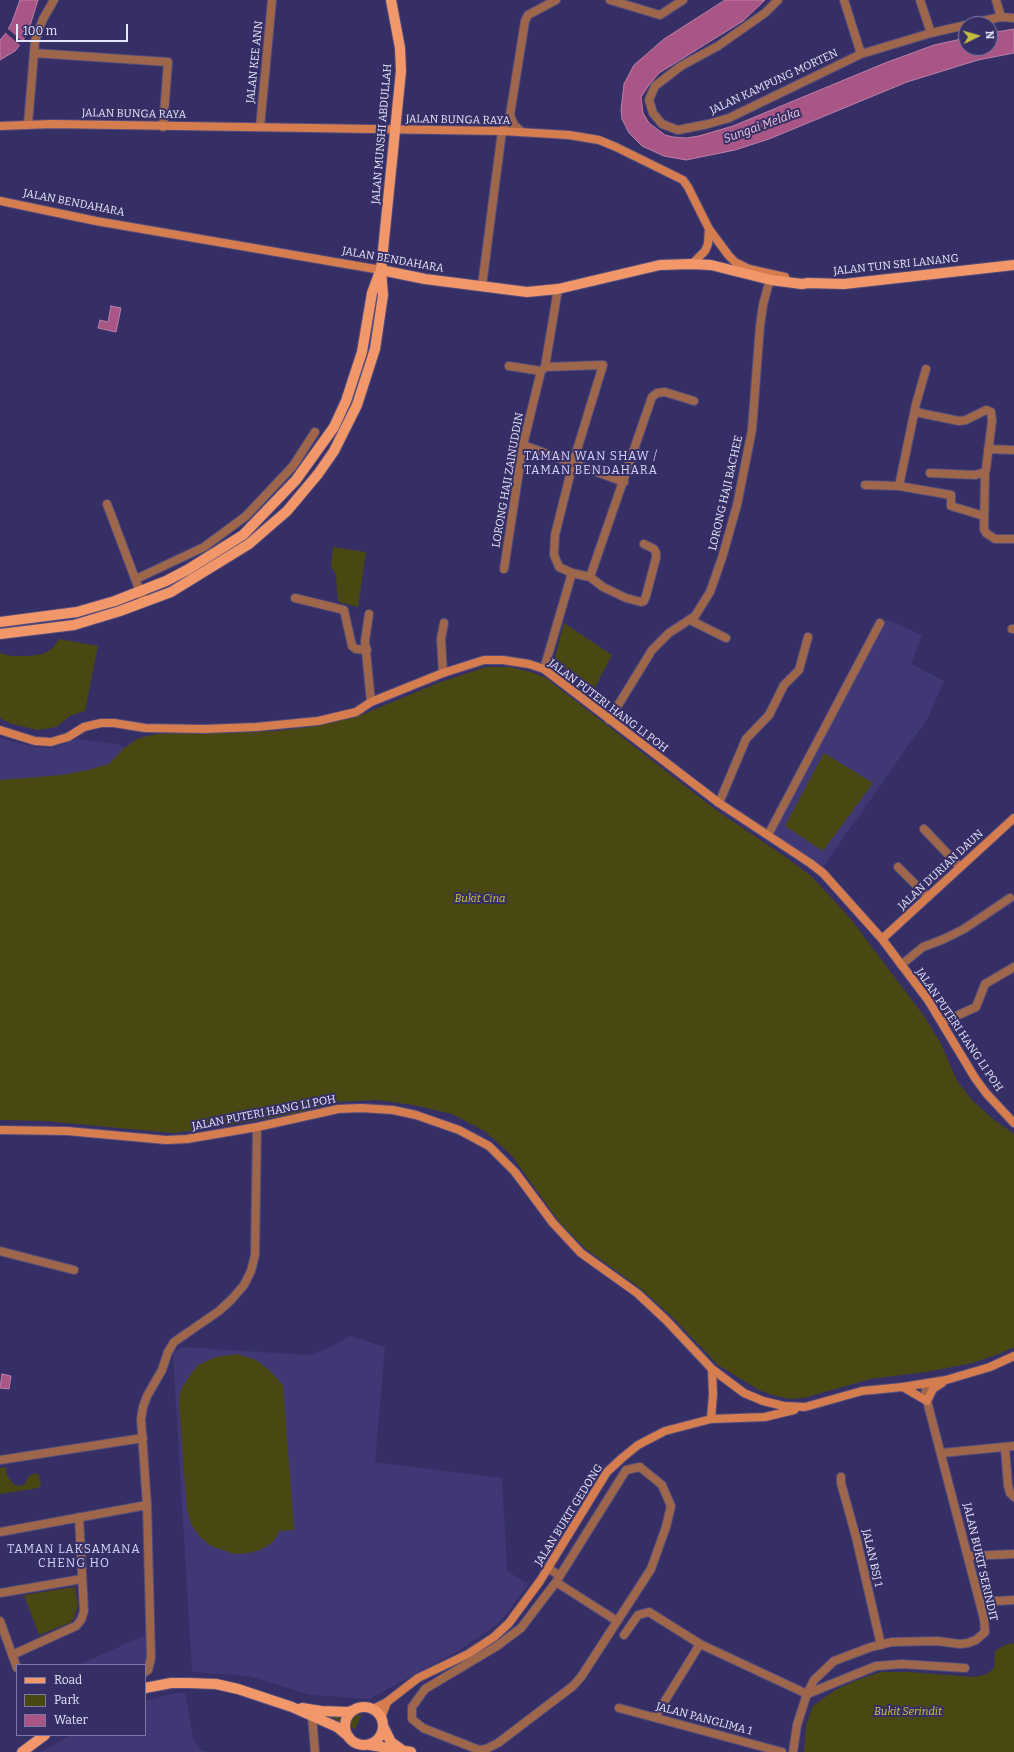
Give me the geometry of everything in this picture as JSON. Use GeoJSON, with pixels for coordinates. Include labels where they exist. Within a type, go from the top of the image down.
{"type":"FeatureCollection","features":[{"type":"Feature","properties":{"kind":"main road","name":"JALAN MUNSHI ABDULLAH"},"geometry":{"type":"LineString","coordinates":[[0,634],[74,625],[171,592],[249,544],[287,511],[318,474],[334,451],[357,405],[375,349],[383,295],[381,270],[401,71],[400,48],[391,0]]}},
{"type":"Feature","properties":{"kind":"main road","name":"JALAN BENDAHARA"},"geometry":{"type":"LineString","coordinates":[[381,270],[426,279],[527,292],[558,289],[660,265],[692,264],[729,269],[770,277],[781,282]]}},
{"type":"Feature","properties":{"kind":"main road","name":"JALAN TUN SRI LANANG"},"geometry":{"type":"LineString","coordinates":[[781,282],[802,284],[844,284],[1014,266]]}},
{"type":"Feature","properties":{"kind":"main road","name":"JALAN MUNSHI ABDULLAH"},"geometry":{"type":"LineString","coordinates":[[0,622],[77,612],[115,601],[166,581],[187,570],[242,535],[296,480],[334,427],[346,401],[362,352],[372,293],[381,270]]}},
{"type":"Feature","properties":{"kind":"main road"},"geometry":{"type":"LineString","coordinates":[[146,1688],[171,1683],[216,1684],[244,1690],[292,1707],[337,1727],[358,1744],[406,1751]]}},
{"type":"Feature","properties":{"kind":"main road"},"geometry":{"type":"LineString","coordinates":[[292,1707],[321,1711],[348,1712],[360,1708],[373,1709],[382,1722],[391,1742],[406,1751]]}},
{"type":"Feature","properties":{"kind":"main road"},"geometry":{"type":"LineString","coordinates":[[349,1737],[346,1726],[347,1720],[354,1710]]}},
{"type":"Feature","properties":{"kind":"main road"},"geometry":{"type":"LineString","coordinates":[[370,1745],[380,1737],[382,1722]]}},
{"type":"Feature","properties":{"kind":"main road"},"geometry":{"type":"LineString","coordinates":[[22,1752],[44,1736]]}},
{"type":"Feature","properties":{"kind":"street"},"geometry":{"type":"LineString","coordinates":[[28,124],[35,41],[38,29],[54,0]]}},
{"type":"Feature","properties":{"kind":"street","name":"JALAN KEE ANN"},"geometry":{"type":"LineString","coordinates":[[260,127],[272,0]]}},
{"type":"Feature","properties":{"kind":"street"},"geometry":{"type":"LineString","coordinates":[[482,286],[502,131],[510,115],[525,21],[528,15],[556,0]]}},
{"type":"Feature","properties":{"kind":"street"},"geometry":{"type":"LineString","coordinates":[[610,0],[660,15],[683,0]]}},
{"type":"Feature","properties":{"kind":"street","name":"JALAN KAMPUNG MORTEN"},"geometry":{"type":"LineString","coordinates":[[778,0],[765,13],[718,46],[681,66],[655,86],[649,100],[653,113],[662,124],[678,130],[729,118],[861,54],[958,26]]}},
{"type":"Feature","properties":{"kind":"street"},"geometry":{"type":"LineString","coordinates":[[844,0],[861,54]]}},
{"type":"Feature","properties":{"kind":"street"},"geometry":{"type":"LineString","coordinates":[[920,0],[930,33]]}},
{"type":"Feature","properties":{"kind":"street"},"geometry":{"type":"LineString","coordinates":[[996,0],[1001,17]]}},
{"type":"Feature","properties":{"kind":"street","name":"JALAN KAMPUNG MORTEN"},"geometry":{"type":"LineString","coordinates":[[998,18],[1014,18]]}},
{"type":"Feature","properties":{"kind":"street"},"geometry":{"type":"LineString","coordinates":[[34,53],[168,62],[163,127]]}},
{"type":"Feature","properties":{"kind":"street"},"geometry":{"type":"LineString","coordinates":[[510,115],[514,125],[522,132]]}},
{"type":"Feature","properties":{"kind":"street","name":"JALAN BUNGA RAYA"},"geometry":{"type":"LineString","coordinates":[[0,126],[28,124],[502,131],[569,135],[599,140],[623,150],[682,180],[688,187],[709,229],[723,249],[735,262],[770,277],[802,280],[808,283]]}},
{"type":"Feature","properties":{"kind":"street","name":"JALAN BENDAHARA"},"geometry":{"type":"LineString","coordinates":[[0,201],[89,219],[381,270]]}},
{"type":"Feature","properties":{"kind":"street"},"geometry":{"type":"LineString","coordinates":[[692,264],[705,251],[708,244],[709,229]]}},
{"type":"Feature","properties":{"kind":"street","name":"LORONG HAJI BACHEE"},"geometry":{"type":"LineString","coordinates":[[609,720],[652,650],[669,633],[690,620],[700,610],[710,592],[722,558],[737,505],[752,430],[759,333],[763,305],[770,277]]}},
{"type":"Feature","properties":{"kind":"street","name":"LORONG HAJI ZAINUDDIN"},"geometry":{"type":"LineString","coordinates":[[504,569],[523,445],[543,369],[558,289]]}},
{"type":"Feature","properties":{"kind":"street"},"geometry":{"type":"LineString","coordinates":[[508,366],[543,369],[603,364],[573,463],[555,535],[554,555],[560,567],[572,573],[590,577],[603,587],[626,598],[641,602],[644,601],[656,558],[654,549],[644,544]]}},
{"type":"Feature","properties":{"kind":"street"},"geometry":{"type":"LineString","coordinates":[[899,486],[926,369]]}},
{"type":"Feature","properties":{"kind":"street"},"geometry":{"type":"LineString","coordinates":[[590,577],[624,482],[652,397],[657,393],[665,392],[694,401]]}},
{"type":"Feature","properties":{"kind":"street"},"geometry":{"type":"LineString","coordinates":[[915,412],[958,421],[966,420],[986,410],[991,412],[992,421],[985,472],[984,529],[986,533],[995,539],[1014,538]]}},
{"type":"Feature","properties":{"kind":"street"},"geometry":{"type":"LineString","coordinates":[[136,579],[204,547],[246,516],[293,466],[315,432]]}},
{"type":"Feature","properties":{"kind":"street"},"geometry":{"type":"LineString","coordinates":[[523,445],[624,482]]}},
{"type":"Feature","properties":{"kind":"street"},"geometry":{"type":"LineString","coordinates":[[988,449],[1014,450]]}},
{"type":"Feature","properties":{"kind":"street"},"geometry":{"type":"LineString","coordinates":[[930,473],[975,475],[985,472]]}},
{"type":"Feature","properties":{"kind":"street"},"geometry":{"type":"LineString","coordinates":[[865,485],[899,486],[950,495],[951,506],[984,516]]}},
{"type":"Feature","properties":{"kind":"street"},"geometry":{"type":"LineString","coordinates":[[107,504],[144,602]]}},
{"type":"Feature","properties":{"kind":"street"},"geometry":{"type":"LineString","coordinates":[[544,669],[572,573]]}},
{"type":"Feature","properties":{"kind":"street"},"geometry":{"type":"LineString","coordinates":[[296,598],[344,610],[352,646],[356,649],[367,650]]}},
{"type":"Feature","properties":{"kind":"street"},"geometry":{"type":"LineString","coordinates":[[369,614],[365,632],[371,702]]}},
{"type":"Feature","properties":{"kind":"street"},"geometry":{"type":"LineString","coordinates":[[690,620],[726,638]]}},
{"type":"Feature","properties":{"kind":"street"},"geometry":{"type":"LineString","coordinates":[[443,673],[441,639],[444,623]]}},
{"type":"Feature","properties":{"kind":"street"},"geometry":{"type":"LineString","coordinates":[[768,835],[880,623]]}},
{"type":"Feature","properties":{"kind":"street"},"geometry":{"type":"LineString","coordinates":[[719,803],[733,773],[746,739],[769,715],[784,685],[799,670],[808,637]]}},
{"type":"Feature","properties":{"kind":"street","name":"JALAN PUTERI HANG LI POH"},"geometry":{"type":"LineString","coordinates":[[0,730],[34,741],[51,742],[68,736],[84,727],[101,723],[114,723],[145,728],[204,729],[256,727],[318,721],[356,712],[371,702],[443,673],[484,660],[503,660],[529,664],[544,669],[719,803],[823,873],[882,939],[943,1022],[975,1078],[986,1094],[1014,1123]]}},
{"type":"Feature","properties":{"kind":"street","name":"JALAN DURIAN DAUN"},"geometry":{"type":"LineString","coordinates":[[882,939],[1014,818]]}},
{"type":"Feature","properties":{"kind":"street"},"geometry":{"type":"LineString","coordinates":[[924,829],[960,867]]}},
{"type":"Feature","properties":{"kind":"street"},"geometry":{"type":"LineString","coordinates":[[898,868],[928,897]]}},
{"type":"Feature","properties":{"kind":"street"},"geometry":{"type":"LineString","coordinates":[[901,965],[923,947],[964,929],[1010,898]]}},
{"type":"Feature","properties":{"kind":"street"},"geometry":{"type":"LineString","coordinates":[[943,1022],[976,1007],[985,984],[1014,967]]}},
{"type":"Feature","properties":{"kind":"street","name":"JALAN PUTERI HANG LI POH"},"geometry":{"type":"LineString","coordinates":[[0,1130],[67,1131],[166,1140],[187,1139],[257,1127],[338,1109],[361,1108],[393,1110],[416,1115],[459,1130],[489,1146],[502,1159],[553,1223],[572,1243],[598,1267],[637,1293],[666,1320],[712,1369],[744,1393],[763,1401],[784,1406],[805,1407],[862,1391],[903,1387],[946,1380],[990,1367],[1014,1356]]}},
{"type":"Feature","properties":{"kind":"street"},"geometry":{"type":"LineString","coordinates":[[146,1671],[151,1658],[147,1505],[144,1438],[141,1419],[143,1407],[146,1396],[162,1370],[168,1352],[174,1342],[218,1311],[244,1285],[251,1271],[255,1241],[257,1127]]}},
{"type":"Feature","properties":{"kind":"street"},"geometry":{"type":"LineString","coordinates":[[0,1250],[74,1270]]}},
{"type":"Feature","properties":{"kind":"street"},"geometry":{"type":"LineString","coordinates":[[711,1419],[714,1394],[712,1369]]}},
{"type":"Feature","properties":{"kind":"street"},"geometry":{"type":"LineString","coordinates":[[903,1387],[927,1401],[933,1389],[946,1380]]}},
{"type":"Feature","properties":{"kind":"street","name":"JALAN BUKIT SERINDIT"},"geometry":{"type":"LineString","coordinates":[[793,1752],[797,1725],[807,1694],[814,1680],[834,1661],[880,1644],[914,1641],[960,1644],[976,1640],[985,1632],[984,1619],[969,1556],[927,1401],[925,1384]]}},
{"type":"Feature","properties":{"kind":"street","name":"JALAN BUKIT GEDONG"},"geometry":{"type":"LineString","coordinates":[[373,1709],[387,1702],[418,1678],[468,1654],[494,1637],[509,1623],[540,1581],[607,1472],[638,1445],[665,1431],[711,1419],[765,1417],[805,1407]]}},
{"type":"Feature","properties":{"kind":"street"},"geometry":{"type":"LineString","coordinates":[[0,1460],[144,1438]]}},
{"type":"Feature","properties":{"kind":"street"},"geometry":{"type":"LineString","coordinates":[[942,1452],[1014,1446]]}},
{"type":"Feature","properties":{"kind":"street"},"geometry":{"type":"LineString","coordinates":[[1004,1448],[1008,1485],[1010,1493],[1014,1497]]}},
{"type":"Feature","properties":{"kind":"street"},"geometry":{"type":"LineString","coordinates":[[640,1467],[662,1485],[671,1506],[651,1568],[581,1677],[573,1686],[492,1748],[479,1750],[423,1728],[412,1719],[412,1707],[425,1689],[497,1646],[521,1628],[556,1582],[626,1470],[640,1467]]}},
{"type":"Feature","properties":{"kind":"street","name":"JALAN BSJ 1"},"geometry":{"type":"LineString","coordinates":[[841,1477],[880,1644]]}},
{"type":"Feature","properties":{"kind":"street"},"geometry":{"type":"LineString","coordinates":[[0,1532],[147,1505]]}},
{"type":"Feature","properties":{"kind":"street"},"geometry":{"type":"LineString","coordinates":[[12,1654],[79,1623],[84,1611],[78,1517]]}},
{"type":"Feature","properties":{"kind":"street"},"geometry":{"type":"LineString","coordinates":[[969,1556],[1014,1554]]}},
{"type":"Feature","properties":{"kind":"street"},"geometry":{"type":"LineString","coordinates":[[548,1568],[556,1582],[617,1621]]}},
{"type":"Feature","properties":{"kind":"street"},"geometry":{"type":"LineString","coordinates":[[0,1593],[82,1578]]}},
{"type":"Feature","properties":{"kind":"street"},"geometry":{"type":"LineString","coordinates":[[540,1581],[556,1582]]}},
{"type":"Feature","properties":{"kind":"street"},"geometry":{"type":"LineString","coordinates":[[980,1602],[1014,1600]]}},
{"type":"Feature","properties":{"kind":"street"},"geometry":{"type":"LineString","coordinates":[[624,1635],[638,1615],[648,1612],[700,1644],[807,1694],[876,1666],[902,1664],[965,1668]]}},
{"type":"Feature","properties":{"kind":"street"},"geometry":{"type":"LineString","coordinates":[[0,1621],[16,1665]]}},
{"type":"Feature","properties":{"kind":"street"},"geometry":{"type":"LineString","coordinates":[[655,1717],[700,1644]]}},
{"type":"Feature","properties":{"kind":"street"},"geometry":{"type":"LineString","coordinates":[[382,1722],[387,1702]]}},
{"type":"Feature","properties":{"kind":"street","name":"JALAN PANGLIMA 1"},"geometry":{"type":"LineString","coordinates":[[619,1708],[779,1751]]}},
{"type":"Feature","properties":{"kind":"street"},"geometry":{"type":"LineString","coordinates":[[312,1716],[315,1752]]}},
{"type":"Feature","properties":{"kind":"shaded area"},"geometry":{"type":"Polygon","coordinates":[[[886,619],[922,635],[911,664],[944,681],[929,716],[823,867],[774,834],[886,619]]]}},
{"type":"Feature","properties":{"kind":"shaded area"},"geometry":{"type":"Polygon","coordinates":[[[0,738],[38,748],[54,748],[76,739],[119,744],[127,750],[115,769],[56,781],[0,781],[0,738]]]}},
{"type":"Feature","properties":{"kind":"shaded area"},"geometry":{"type":"Polygon","coordinates":[[[350,1336],[385,1347],[375,1462],[502,1478],[507,1571],[529,1584],[499,1623],[460,1650],[369,1699],[310,1695],[249,1676],[192,1672],[173,1353],[182,1347],[307,1355],[325,1350],[350,1336]]]}},
{"type":"Feature","properties":{"kind":"shaded area"},"geometry":{"type":"Polygon","coordinates":[[[148,1634],[148,1658],[146,1664],[80,1664],[148,1634]]]}},
{"type":"Feature","properties":{"kind":"shaded area"},"geometry":{"type":"Polygon","coordinates":[[[175,1693],[185,1693],[193,1737],[200,1750],[208,1752],[41,1752],[69,1736],[146,1736],[146,1701],[175,1693]]]}},
{"type":"Feature","properties":{"kind":"green space"},"geometry":{"type":"Polygon","coordinates":[[[333,547],[366,552],[358,607],[339,602],[336,574],[331,567],[333,547]]]}},
{"type":"Feature","properties":{"kind":"green space"},"geometry":{"type":"Polygon","coordinates":[[[564,623],[612,655],[594,689],[554,661],[564,623]]]}},
{"type":"Feature","properties":{"kind":"green space"},"geometry":{"type":"Polygon","coordinates":[[[59,639],[98,646],[85,711],[70,716],[56,727],[38,730],[12,724],[0,718],[0,653],[11,656],[43,654],[53,648],[59,639]]]}},
{"type":"Feature","properties":{"kind":"green space","name":"Bukit Cina"},"geometry":{"type":"Polygon","coordinates":[[[486,667],[510,667],[531,672],[546,678],[716,810],[811,876],[850,918],[924,1016],[940,1042],[957,1081],[973,1101],[994,1120],[1014,1134],[1014,1347],[999,1354],[972,1363],[926,1372],[870,1379],[804,1398],[791,1399],[775,1396],[759,1390],[718,1365],[671,1316],[640,1288],[586,1249],[560,1223],[512,1156],[486,1132],[452,1114],[413,1105],[377,1100],[338,1102],[293,1114],[206,1129],[173,1133],[44,1121],[0,1120],[0,780],[62,775],[109,764],[122,750],[137,739],[156,734],[276,731],[318,726],[366,713],[438,683],[486,667]]]}},
{"type":"Feature","properties":{"kind":"green space"},"geometry":{"type":"Polygon","coordinates":[[[824,753],[873,783],[823,851],[785,826],[824,753]]]}},
{"type":"Feature","properties":{"kind":"green space"},"geometry":{"type":"Polygon","coordinates":[[[237,1354],[256,1360],[269,1370],[283,1385],[294,1530],[280,1531],[272,1543],[260,1550],[249,1553],[235,1554],[211,1546],[200,1537],[191,1524],[187,1510],[179,1403],[180,1392],[198,1365],[216,1357],[237,1354]]]}},
{"type":"Feature","properties":{"kind":"green space"},"geometry":{"type":"Polygon","coordinates":[[[5,1467],[7,1475],[14,1485],[19,1486],[25,1484],[28,1477],[35,1473],[39,1475],[41,1486],[38,1488],[0,1494],[0,1468],[5,1467]]]}},
{"type":"Feature","properties":{"kind":"green space"},"geometry":{"type":"Polygon","coordinates":[[[75,1587],[78,1605],[74,1618],[70,1623],[39,1635],[24,1595],[75,1587]]]}},
{"type":"Feature","properties":{"kind":"green space","name":"Bukit Serindit"},"geometry":{"type":"Polygon","coordinates":[[[1014,1643],[1014,1752],[804,1752],[806,1725],[813,1706],[835,1690],[857,1680],[881,1672],[909,1672],[974,1677],[987,1674],[994,1668],[995,1651],[1005,1645],[1014,1643]]]}},
{"type":"Feature","properties":{"kind":"green space"},"geometry":{"type":"Polygon","coordinates":[[[322,1713],[346,1716],[362,1714],[355,1729],[322,1713]]]}},
{"type":"Feature","properties":{"kind":"water"},"geometry":{"type":"Polygon","coordinates":[[[20,0],[38,0],[29,29],[23,41],[15,51],[0,60],[0,40],[12,22],[20,0]]]}},
{"type":"Feature","properties":{"kind":"water","name":"Sungai Melaka"},"geometry":{"type":"Polygon","coordinates":[[[725,0],[765,0],[743,21],[659,73],[641,97],[643,113],[649,123],[665,135],[686,138],[699,136],[733,126],[885,63],[934,45],[958,40],[958,56],[998,56],[998,32],[1014,29],[1014,53],[978,60],[907,82],[769,139],[735,150],[686,160],[664,156],[642,146],[629,133],[622,119],[621,110],[624,84],[634,65],[664,39],[725,0]]]}},
{"type":"Feature","properties":{"kind":"water"},"geometry":{"type":"Polygon","coordinates":[[[111,306],[121,308],[116,332],[98,328],[100,320],[108,322],[111,306]]]}},
{"type":"Feature","properties":{"kind":"water"},"geometry":{"type":"Polygon","coordinates":[[[2,1374],[11,1376],[9,1389],[0,1388],[2,1374]]]}},
{"type":"Feature","properties":{"kind":"pier"},"geometry":{"type":"Polygon","coordinates":[[[7,28],[24,43],[22,47],[5,32],[7,28]]]}},
{"type":"Feature","properties":{"kind":"district","name":"TAMAN WAN SHAW / TAMAN BENDAHARA"},"geometry":{"type":"Point","coordinates":[591,464]}},
{"type":"Feature","properties":{"kind":"district","name":"TAMAN LAKSAMANA CHENG HO"},"geometry":{"type":"Point","coordinates":[74,1557]}}]}
